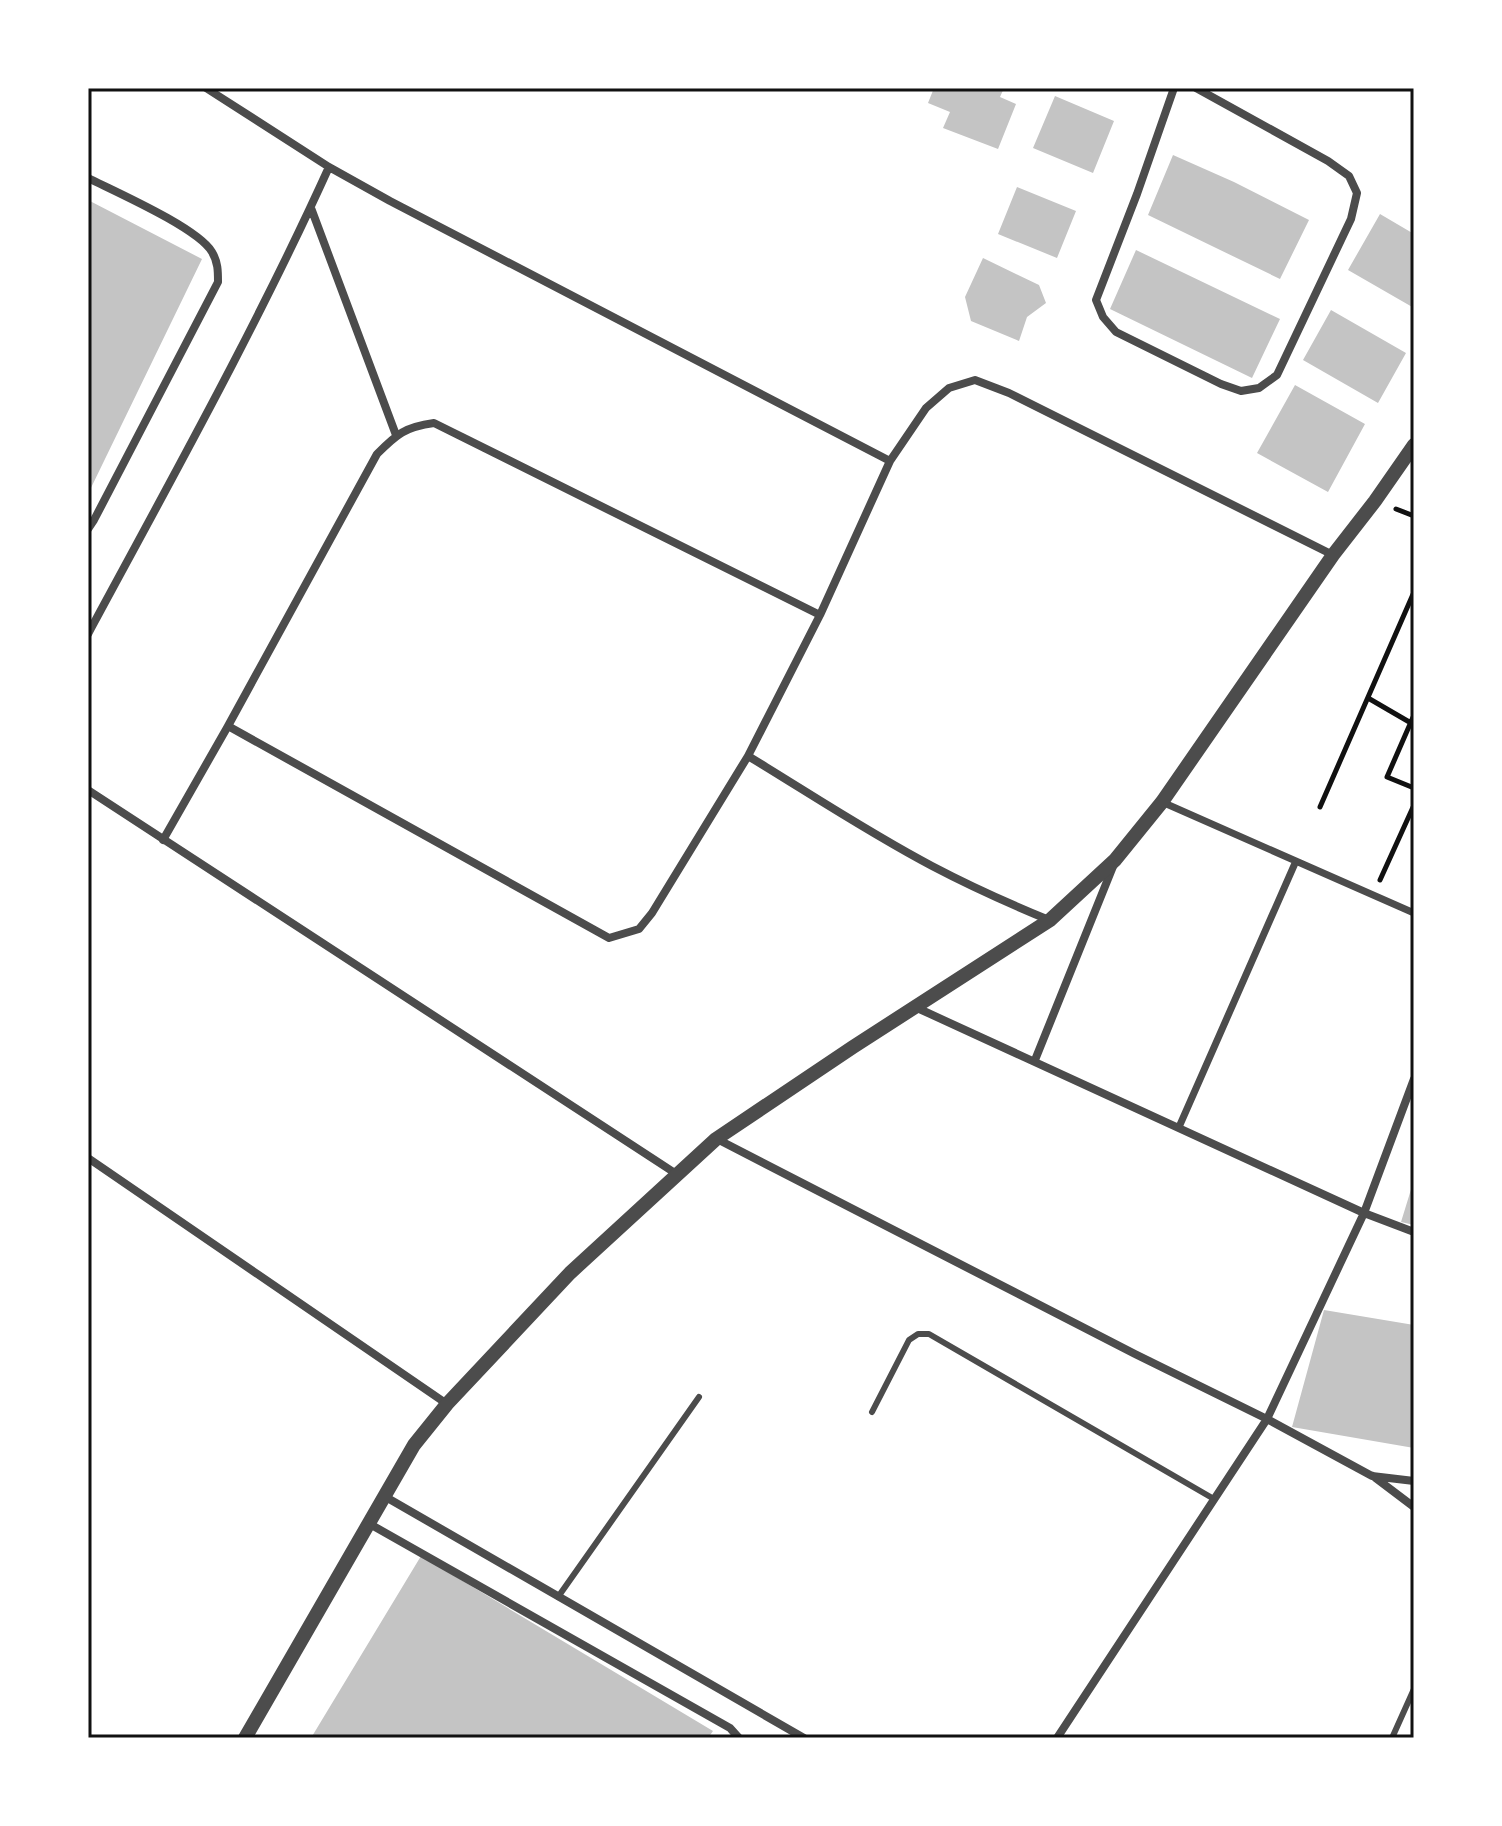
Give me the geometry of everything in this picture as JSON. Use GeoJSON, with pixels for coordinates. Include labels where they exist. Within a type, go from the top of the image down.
{"type":"FeatureCollection","features":[{"type":"Feature","properties":{"kind":"street"},"geometry":{"type":"LineString","coordinates":[[206,88],[329,167],[390,201],[890,461]]}},
{"type":"Feature","properties":{"kind":"street"},"geometry":{"type":"LineString","coordinates":[[1174,88],[1096,300],[1103,317],[1116,332],[1221,384],[1241,391],[1259,388],[1277,375],[1351,219],[1357,193],[1349,176],[1328,161],[1196,88]]}},
{"type":"Feature","properties":{"kind":"street"},"geometry":{"type":"LineString","coordinates":[[88,634],[210,407],[329,167]]}},
{"type":"Feature","properties":{"kind":"street"},"geometry":{"type":"LineString","coordinates":[[88,178],[192,231],[211,249],[218,266],[218,282],[88,529]]}},
{"type":"Feature","properties":{"kind":"street"},"geometry":{"type":"LineString","coordinates":[[311,208],[396,435]]}},
{"type":"Feature","properties":{"kind":"street"},"geometry":{"type":"LineString","coordinates":[[228,726],[609,938],[639,929],[652,913],[748,756],[820,615],[890,461],[926,408],[949,388],[975,380],[1023,400],[1333,555]]}},
{"type":"Feature","properties":{"kind":"street"},"geometry":{"type":"LineString","coordinates":[[163,840],[377,454],[396,435],[416,426],[434,423],[820,615]]}},
{"type":"Feature","properties":{"kind":"street"},"geometry":{"type":"LineString","coordinates":[[245,1738],[414,1445],[447,1404],[570,1273],[716,1139],[1050,920],[1115,860],[1162,802],[1333,555],[1414,445]]}},
{"type":"Feature","properties":{"kind":"street"},"geometry":{"type":"LineString","coordinates":[[748,756],[932,866],[1050,920]]}},
{"type":"Feature","properties":{"kind":"street"},"geometry":{"type":"LineString","coordinates":[[88,790],[678,1175]]}},
{"type":"Feature","properties":{"kind":"street"},"geometry":{"type":"LineString","coordinates":[[1162,802],[1414,913]]}},
{"type":"Feature","properties":{"kind":"street"},"geometry":{"type":"LineString","coordinates":[[1035,1060],[1115,860]]}},
{"type":"Feature","properties":{"kind":"street"},"geometry":{"type":"LineString","coordinates":[[1179,1127],[1296,861]]}},
{"type":"Feature","properties":{"kind":"street"},"geometry":{"type":"LineString","coordinates":[[915,1006],[1364,1213],[1414,1232]]}},
{"type":"Feature","properties":{"kind":"street"},"geometry":{"type":"LineString","coordinates":[[1057,1738],[1267,1419],[1364,1213],[1414,1079]]}},
{"type":"Feature","properties":{"kind":"street"},"geometry":{"type":"LineString","coordinates":[[716,1139],[1267,1419],[1372,1476],[1414,1507]]}},
{"type":"Feature","properties":{"kind":"street"},"geometry":{"type":"LineString","coordinates":[[88,1158],[447,1404]]}},
{"type":"Feature","properties":{"kind":"street"},"geometry":{"type":"LineString","coordinates":[[1372,1476],[1414,1481]]}},
{"type":"Feature","properties":{"kind":"street"},"geometry":{"type":"LineString","coordinates":[[384,1496],[804,1738]]}},
{"type":"Feature","properties":{"kind":"street"},"geometry":{"type":"LineString","coordinates":[[368,1523],[730,1728],[739,1738]]}},
{"type":"Feature","properties":{"kind":"lane"},"geometry":{"type":"LineString","coordinates":[[872,1412],[909,1340],[918,1334],[929,1334],[1214,1499]]}},
{"type":"Feature","properties":{"kind":"lane"},"geometry":{"type":"LineString","coordinates":[[558,1597],[699,1397]]}},
{"type":"Feature","properties":{"kind":"lane"},"geometry":{"type":"LineString","coordinates":[[1392,1738],[1414,1689]]}},
{"type":"Feature","properties":{"kind":"path"},"geometry":{"type":"LineString","coordinates":[[1320,807],[1414,592]]}},
{"type":"Feature","properties":{"kind":"path"},"geometry":{"type":"LineString","coordinates":[[1368,698],[1411,723]]}},
{"type":"Feature","properties":{"kind":"path"},"geometry":{"type":"LineString","coordinates":[[1414,715],[1387,777],[1414,788]]}},
{"type":"Feature","properties":{"kind":"path"},"geometry":{"type":"LineString","coordinates":[[1373,895],[1414,805]]}},
{"type":"Feature","properties":{"kind":"building"},"geometry":{"type":"Polygon","coordinates":[[[934,88],[1004,88],[1000,97],[1016,104],[998,149],[943,128],[950,112],[928,103],[934,88]]]}},
{"type":"Feature","properties":{"kind":"building"},"geometry":{"type":"Polygon","coordinates":[[[1055,96],[1114,121],[1093,173],[1033,148],[1055,96]]]}},
{"type":"Feature","properties":{"kind":"building"},"geometry":{"type":"Polygon","coordinates":[[[1173,155],[1309,220],[1280,279],[1148,215],[1173,155]]]}},
{"type":"Feature","properties":{"kind":"building"},"geometry":{"type":"Polygon","coordinates":[[[1017,187],[1076,211],[1057,258],[998,234],[1017,187]]]}},
{"type":"Feature","properties":{"kind":"building"},"geometry":{"type":"Polygon","coordinates":[[[88,200],[202,259],[88,494],[88,200]]]}},
{"type":"Feature","properties":{"kind":"building"},"geometry":{"type":"Polygon","coordinates":[[[1380,214],[1414,234],[1414,308],[1348,270],[1380,214]]]}},
{"type":"Feature","properties":{"kind":"building"},"geometry":{"type":"Polygon","coordinates":[[[1136,250],[1280,319],[1252,378],[1110,309],[1136,250]]]}},
{"type":"Feature","properties":{"kind":"building"},"geometry":{"type":"Polygon","coordinates":[[[983,258],[1039,285],[1046,303],[1027,317],[1019,341],[971,321],[965,297],[983,258]]]}},
{"type":"Feature","properties":{"kind":"building"},"geometry":{"type":"Polygon","coordinates":[[[1331,310],[1406,353],[1378,403],[1303,360],[1331,310]]]}},
{"type":"Feature","properties":{"kind":"building"},"geometry":{"type":"Polygon","coordinates":[[[1295,385],[1365,424],[1328,492],[1257,453],[1295,385]]]}},
{"type":"Feature","properties":{"kind":"building"},"geometry":{"type":"Polygon","coordinates":[[[1414,1183],[1414,1225],[1401,1222],[1414,1183]]]}},
{"type":"Feature","properties":{"kind":"building"},"geometry":{"type":"Polygon","coordinates":[[[1324,1310],[1414,1325],[1414,1448],[1292,1427],[1324,1310]]]}},
{"type":"Feature","properties":{"kind":"building"},"geometry":{"type":"Polygon","coordinates":[[[421,1556],[713,1731],[708,1738],[311,1738],[421,1556]]]}}]}
